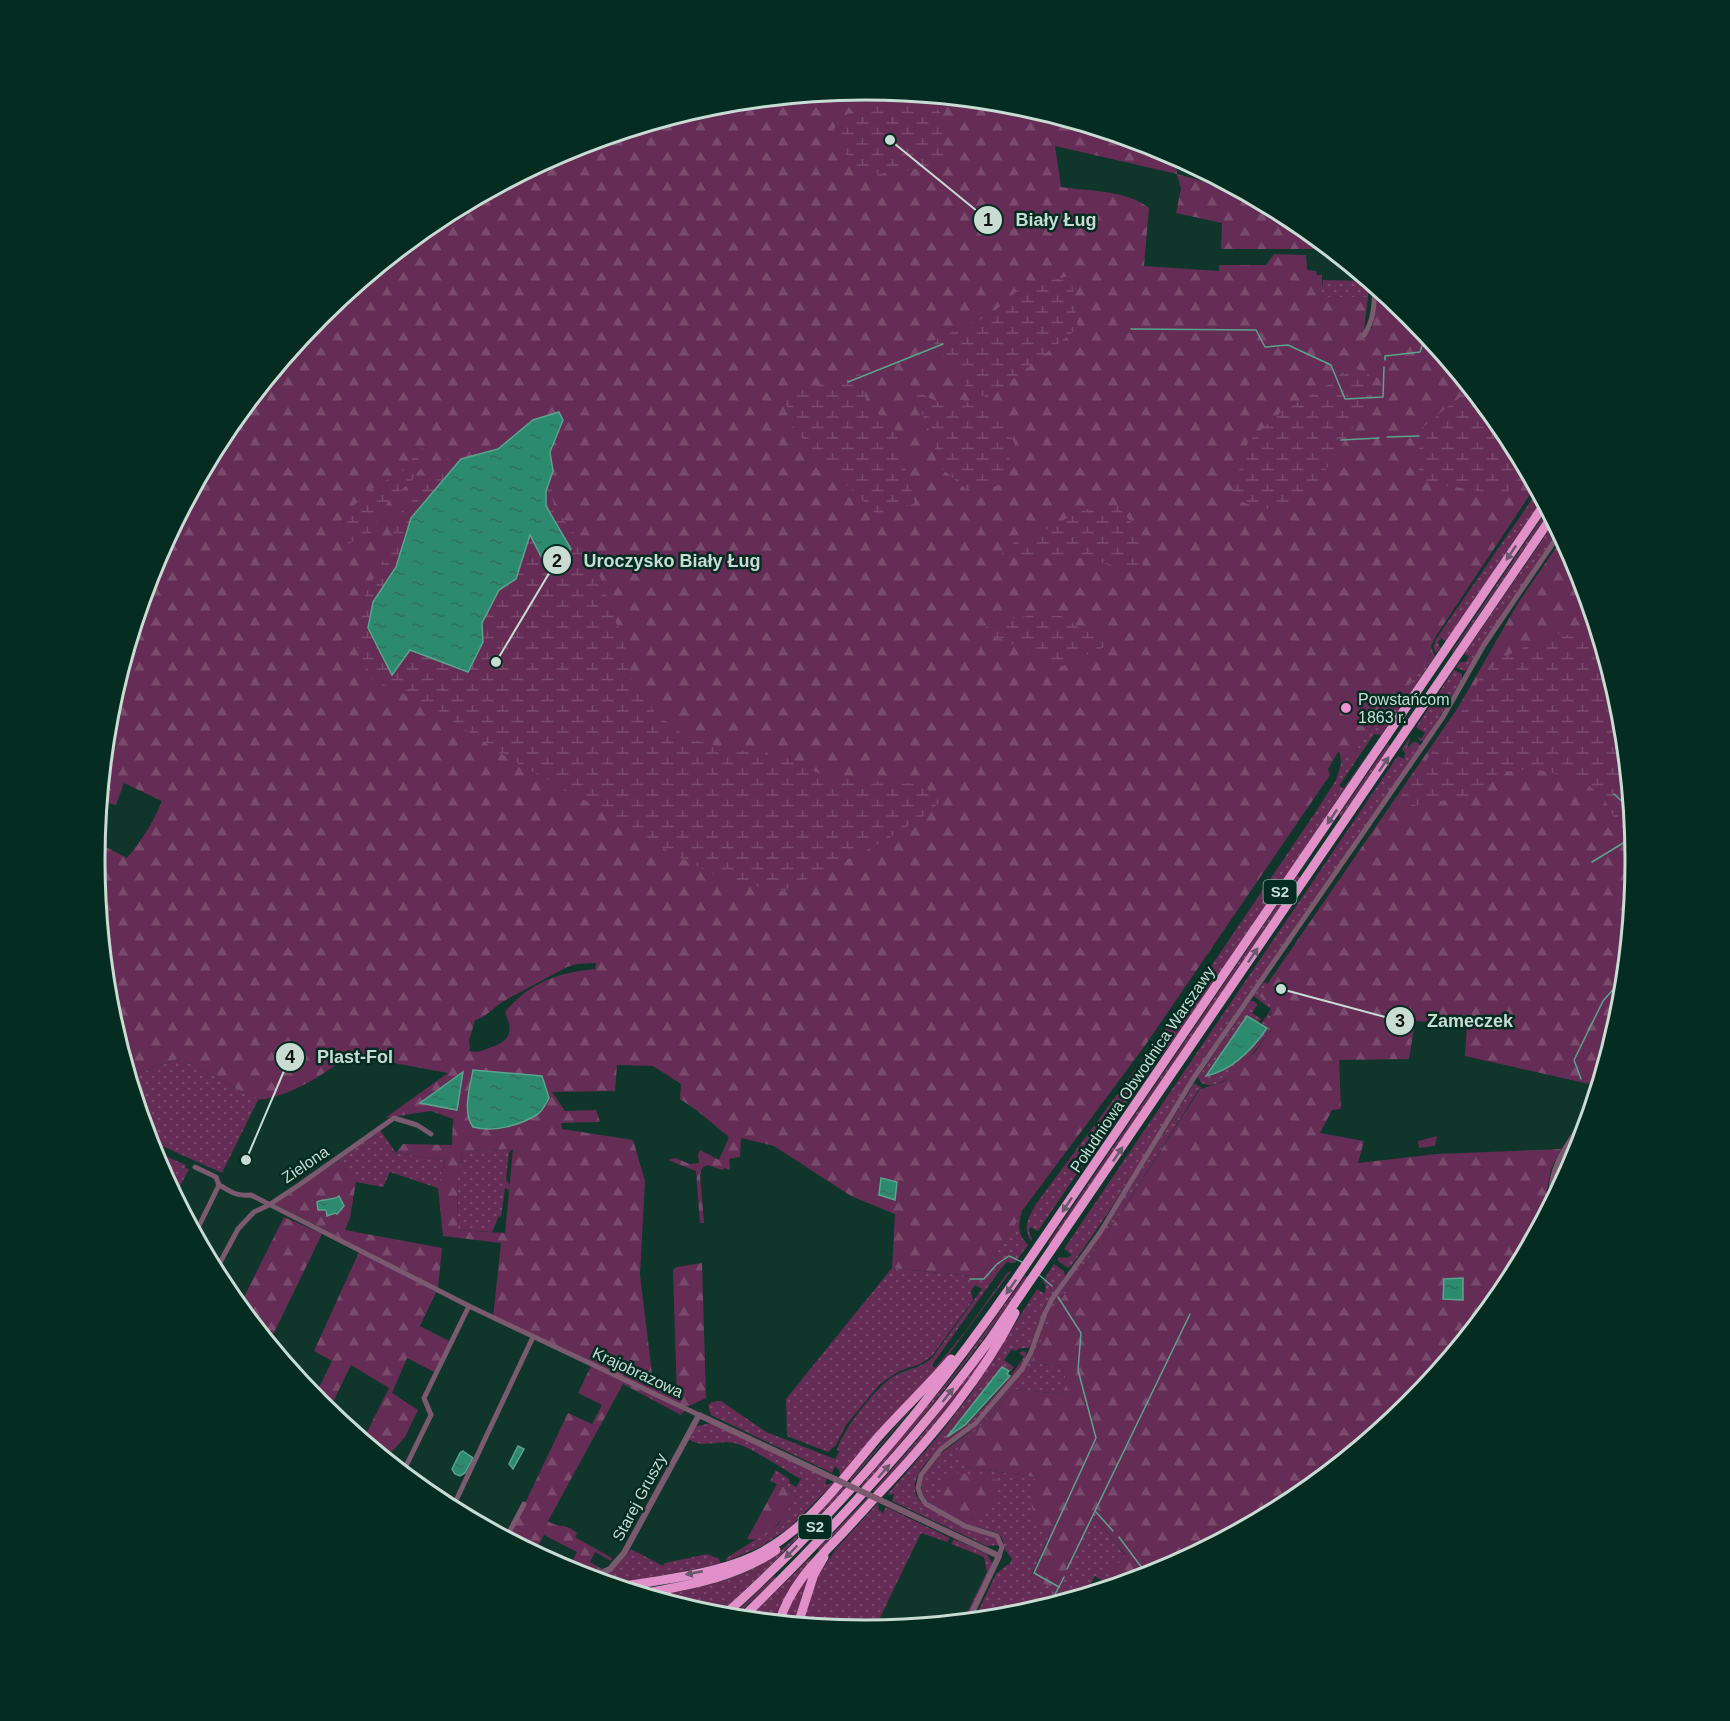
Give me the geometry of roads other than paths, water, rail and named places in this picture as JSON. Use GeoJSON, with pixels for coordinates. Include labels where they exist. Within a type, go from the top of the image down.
{"type":"FeatureCollection","features":[{"type":"Feature","properties":{"kind":"highway","name":"Południowa Obwodnica Warszawy"},"geometry":{"type":"LineString","coordinates":[[731,1608],[804,1539],[865,1474],[924,1404],[998,1305],[1540,511]]}},
{"type":"Feature","properties":{"kind":"highway","name":"Południowa Obwodnica Warszawy"},"geometry":{"type":"LineString","coordinates":[[749,1611],[834,1526],[911,1440],[967,1370],[1032,1280],[1547,524]]}},
{"type":"Feature","properties":{"kind":"highway"},"geometry":{"type":"LineString","coordinates":[[781,1616],[807,1569],[913,1457],[950,1411],[989,1356],[1032,1280]]}},
{"type":"Feature","properties":{"kind":"highway"},"geometry":{"type":"LineString","coordinates":[[656,1591],[717,1579],[760,1560],[780,1546],[800,1529],[998,1305]]}},
{"type":"Feature","properties":{"kind":"highway"},"geometry":{"type":"LineString","coordinates":[[634,1584],[722,1568],[756,1555],[789,1534],[831,1492]]}},
{"type":"Feature","properties":{"kind":"highway"},"geometry":{"type":"LineString","coordinates":[[800,1617],[814,1574],[838,1538]]}},
{"type":"Feature","properties":{"kind":"street"},"geometry":{"type":"LineString","coordinates":[[1364,335],[1371,323],[1374,297]]}},
{"type":"Feature","properties":{"kind":"street"},"geometry":{"type":"LineString","coordinates":[[972,1613],[1002,1547],[997,1536],[962,1524],[923,1500],[918,1488],[921,1475],[935,1455],[976,1423],[1022,1369],[1052,1299],[1101,1231],[1193,1079],[1443,717],[1485,645],[1554,541]]}},
{"type":"Feature","properties":{"kind":"street","name":"Zielona"},"geometry":{"type":"LineString","coordinates":[[220,1262],[231,1240],[244,1221],[254,1212],[394,1118],[417,1125],[431,1134]]}},
{"type":"Feature","properties":{"kind":"street"},"geometry":{"type":"LineString","coordinates":[[1551,1189],[1559,1157],[1572,1138]]}},
{"type":"Feature","properties":{"kind":"street","name":"Krajobrazowa"},"geometry":{"type":"LineString","coordinates":[[195,1167],[216,1177],[219,1185],[241,1196],[251,1195],[533,1337],[999,1556]]}},
{"type":"Feature","properties":{"kind":"street"},"geometry":{"type":"LineString","coordinates":[[199,1226],[219,1185]]}},
{"type":"Feature","properties":{"kind":"street"},"geometry":{"type":"LineString","coordinates":[[406,1466],[431,1415],[424,1398],[469,1306]]}},
{"type":"Feature","properties":{"kind":"street"},"geometry":{"type":"LineString","coordinates":[[456,1500],[533,1337]]}},
{"type":"Feature","properties":{"kind":"street","name":"Starej Gruszy"},"geometry":{"type":"LineString","coordinates":[[601,1573],[610,1569],[624,1553],[699,1415]]}},
{"type":"Feature","properties":{"kind":"street"},"geometry":{"type":"LineString","coordinates":[[509,1532],[524,1504]]}},
{"type":"Feature","properties":{"kind":"water"},"geometry":{"type":"Polygon","coordinates":[[[559,412],[563,420],[550,452],[553,471],[546,491],[546,506],[571,549],[550,574],[530,535],[516,579],[499,590],[482,623],[483,642],[468,672],[410,650],[392,675],[368,628],[373,602],[396,567],[411,518],[461,459],[498,449],[533,420],[559,412]]]}},
{"type":"Feature","properties":{"kind":"water"},"geometry":{"type":"Polygon","coordinates":[[[1247,1016],[1267,1028],[1241,1058],[1225,1069],[1206,1076],[1247,1016]]]}},
{"type":"Feature","properties":{"kind":"water"},"geometry":{"type":"Polygon","coordinates":[[[473,1070],[542,1076],[549,1098],[540,1112],[523,1122],[489,1129],[473,1127],[467,1107],[473,1070]]]}},
{"type":"Feature","properties":{"kind":"water"},"geometry":{"type":"Polygon","coordinates":[[[463,1072],[457,1110],[420,1103],[463,1072]]]}},
{"type":"Feature","properties":{"kind":"water"},"geometry":{"type":"Polygon","coordinates":[[[881,1178],[897,1182],[895,1200],[879,1195],[881,1178]]]}},
{"type":"Feature","properties":{"kind":"water"},"geometry":{"type":"Polygon","coordinates":[[[339,1196],[344,1206],[337,1214],[327,1216],[326,1210],[318,1210],[317,1202],[339,1196]]]}},
{"type":"Feature","properties":{"kind":"water"},"geometry":{"type":"Polygon","coordinates":[[[1463,1278],[1463,1300],[1443,1299],[1444,1279],[1463,1278]]]}},
{"type":"Feature","properties":{"kind":"water"},"geometry":{"type":"Polygon","coordinates":[[[1002,1367],[1009,1371],[1007,1374],[1010,1376],[965,1425],[947,1437],[1002,1367]]]}},
{"type":"Feature","properties":{"kind":"water"},"geometry":{"type":"Polygon","coordinates":[[[518,1446],[524,1449],[513,1469],[509,1464],[518,1446]]]}},
{"type":"Feature","properties":{"kind":"water"},"geometry":{"type":"Polygon","coordinates":[[[463,1451],[473,1458],[465,1473],[460,1476],[452,1469],[463,1451]]]}},
{"type":"Feature","properties":{"kind":"waterway"},"geometry":{"type":"LineString","coordinates":[[1131,329],[1256,330],[1265,347],[1288,345],[1331,365],[1345,399],[1383,397],[1384,367]]}},
{"type":"Feature","properties":{"kind":"waterway"},"geometry":{"type":"LineString","coordinates":[[848,382],[943,344]]}},
{"type":"Feature","properties":{"kind":"waterway"},"geometry":{"type":"LineString","coordinates":[[1385,360],[1385,356],[1420,352],[1422,345]]}},
{"type":"Feature","properties":{"kind":"waterway"},"geometry":{"type":"LineString","coordinates":[[1387,437],[1419,436]]}},
{"type":"Feature","properties":{"kind":"waterway"},"geometry":{"type":"LineString","coordinates":[[1341,440],[1379,438]]}},
{"type":"Feature","properties":{"kind":"waterway"},"geometry":{"type":"LineString","coordinates":[[1614,794],[1622,802]]}},
{"type":"Feature","properties":{"kind":"waterway"},"geometry":{"type":"LineString","coordinates":[[1592,862],[1624,842]]}},
{"type":"Feature","properties":{"kind":"waterway"},"geometry":{"type":"LineString","coordinates":[[1581,1079],[1574,1060],[1603,1001],[1613,989]]}},
{"type":"Feature","properties":{"kind":"waterway"},"geometry":{"type":"LineString","coordinates":[[970,1279],[984,1279],[997,1264],[1009,1256],[1022,1262]]}},
{"type":"Feature","properties":{"kind":"waterway"},"geometry":{"type":"LineString","coordinates":[[1038,1274],[1052,1286]]}},
{"type":"Feature","properties":{"kind":"waterway"},"geometry":{"type":"LineString","coordinates":[[1058,1297],[1081,1333],[1078,1370],[1096,1438],[1034,1573],[1059,1587]]}},
{"type":"Feature","properties":{"kind":"waterway"},"geometry":{"type":"LineString","coordinates":[[1067,1569],[1190,1314]]}},
{"type":"Feature","properties":{"kind":"waterway"},"geometry":{"type":"LineString","coordinates":[[1096,1512],[1113,1531]]}},
{"type":"Feature","properties":{"kind":"waterway"},"geometry":{"type":"LineString","coordinates":[[1119,1537],[1142,1568]]}},
{"type":"Feature","properties":{"kind":"waterway"},"geometry":{"type":"LineString","coordinates":[[1054,1597],[1064,1577]]}},
{"type":"Feature","properties":{"kind":"place","name":"Biały Ług"},"geometry":{"type":"Point","coordinates":[890,140]}},
{"type":"Feature","properties":{"kind":"place","name":"Uroczysko Biały Ług"},"geometry":{"type":"Point","coordinates":[496,662]}},
{"type":"Feature","properties":{"kind":"place","name":"Powstańcom 1863 r."},"geometry":{"type":"Point","coordinates":[1346,708]}},
{"type":"Feature","properties":{"kind":"place","name":"Zameczek"},"geometry":{"type":"Point","coordinates":[1281,989]}},
{"type":"Feature","properties":{"kind":"place","name":"Plast-Fol"},"geometry":{"type":"Point","coordinates":[246,1160]}}]}
